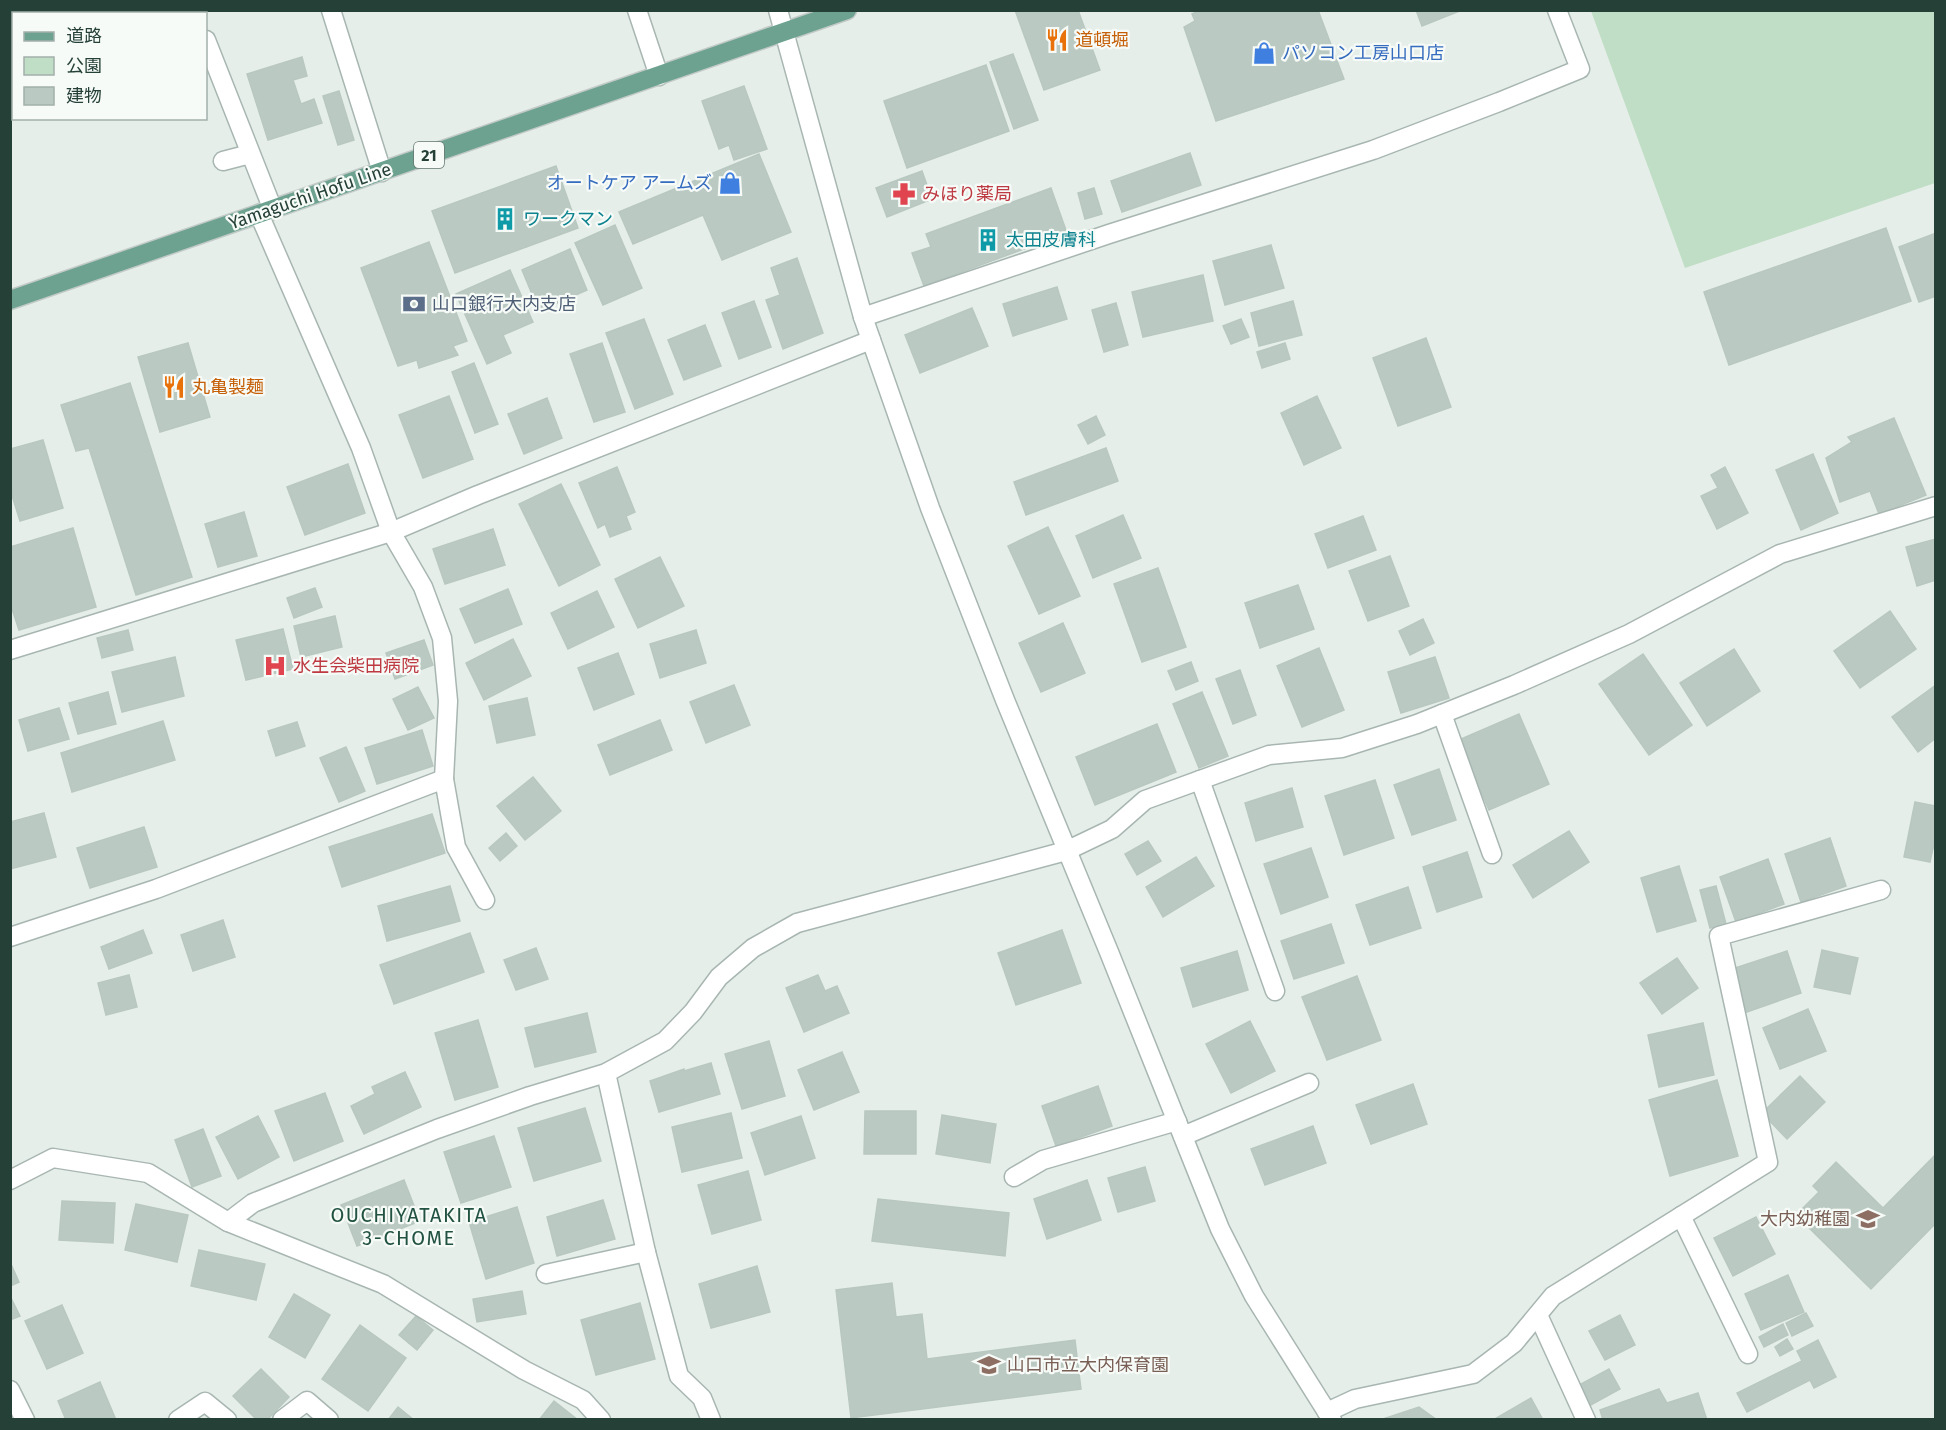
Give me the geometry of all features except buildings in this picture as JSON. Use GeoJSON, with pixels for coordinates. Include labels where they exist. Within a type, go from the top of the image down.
{"type":"FeatureCollection","features":[{"type":"Feature","properties":{"kind":"main road","name":"Yamaguchi Hofu Line"},"geometry":{"type":"LineString","coordinates":[[10,300],[848,10]]}},
{"type":"Feature","properties":{"kind":"street"},"geometry":{"type":"LineString","coordinates":[[332,10],[382,172]]}},
{"type":"Feature","properties":{"kind":"street"},"geometry":{"type":"LineString","coordinates":[[637,10],[658,76]]}},
{"type":"Feature","properties":{"kind":"street"},"geometry":{"type":"LineString","coordinates":[[778,10],[863,317],[934,519],[1220,1229],[1254,1296],[1329,1416],[1355,1399],[1473,1374],[1514,1343],[1553,1296],[1768,1162],[1719,936],[1881,890]]}},
{"type":"Feature","properties":{"kind":"street"},"geometry":{"type":"LineString","coordinates":[[863,317],[1109,234],[1373,150],[1580,69],[1557,10]]}},
{"type":"Feature","properties":{"kind":"street"},"geometry":{"type":"LineString","coordinates":[[207,43],[250,154],[266,212],[361,448],[391,532],[423,587],[442,638],[448,701],[444,779],[456,847],[485,900]]}},
{"type":"Feature","properties":{"kind":"street"},"geometry":{"type":"LineString","coordinates":[[223,161],[250,154]]}},
{"type":"Feature","properties":{"kind":"street"},"geometry":{"type":"LineString","coordinates":[[10,650],[391,532],[478,495],[871,340]]}},
{"type":"Feature","properties":{"kind":"street"},"geometry":{"type":"LineString","coordinates":[[228,1222],[253,1203],[436,1129],[530,1096],[606,1073],[665,1041],[693,1012],[719,977],[753,948],[796,923],[1066,851],[1112,829],[1145,800],[1269,755],[1342,748],[1442,714],[1514,686],[1629,633],[1780,554],[1935,507]]}},
{"type":"Feature","properties":{"kind":"street"},"geometry":{"type":"LineString","coordinates":[[1442,714],[1492,854]]}},
{"type":"Feature","properties":{"kind":"street"},"geometry":{"type":"LineString","coordinates":[[10,937],[156,889],[444,779]]}},
{"type":"Feature","properties":{"kind":"street"},"geometry":{"type":"LineString","coordinates":[[1200,780],[1275,991]]}},
{"type":"Feature","properties":{"kind":"street"},"geometry":{"type":"LineString","coordinates":[[606,1073],[646,1252],[679,1376],[702,1398],[711,1419]]}},
{"type":"Feature","properties":{"kind":"street"},"geometry":{"type":"LineString","coordinates":[[1014,1177],[1043,1160],[1180,1128],[1310,1083]]}},
{"type":"Feature","properties":{"kind":"street"},"geometry":{"type":"LineString","coordinates":[[10,1180],[53,1158],[148,1173],[228,1222],[383,1284],[524,1370],[583,1400],[601,1419]]}},
{"type":"Feature","properties":{"kind":"street"},"geometry":{"type":"LineString","coordinates":[[1681,1216],[1748,1354]]}},
{"type":"Feature","properties":{"kind":"street"},"geometry":{"type":"LineString","coordinates":[[546,1274],[646,1252]]}},
{"type":"Feature","properties":{"kind":"street"},"geometry":{"type":"LineString","coordinates":[[1538,1315],[1586,1419]]}},
{"type":"Feature","properties":{"kind":"street"},"geometry":{"type":"LineString","coordinates":[[10,1390],[25,1419]]}},
{"type":"Feature","properties":{"kind":"street"},"geometry":{"type":"LineString","coordinates":[[282,1419],[307,1401],[329,1419]]}},
{"type":"Feature","properties":{"kind":"street"},"geometry":{"type":"LineString","coordinates":[[178,1419],[205,1402],[227,1419]]}},
{"type":"Feature","properties":{"kind":"green space"},"geometry":{"type":"Polygon","coordinates":[[[1591,11],[1935,11],[1935,183],[1685,268],[1591,11]]]}},
{"type":"Feature","properties":{"kind":"place","name":"道頓堀"},"geometry":{"type":"Point","coordinates":[1057,40]}},
{"type":"Feature","properties":{"kind":"place","name":"パソコン工房山口店"},"geometry":{"type":"Point","coordinates":[1264,53]}},
{"type":"Feature","properties":{"kind":"place","name":"オートケア アームズ"},"geometry":{"type":"Point","coordinates":[730,183]}},
{"type":"Feature","properties":{"kind":"place","name":"みほり薬局"},"geometry":{"type":"Point","coordinates":[904,194]}},
{"type":"Feature","properties":{"kind":"place","name":"ワークマン"},"geometry":{"type":"Point","coordinates":[505,219]}},
{"type":"Feature","properties":{"kind":"place","name":"太田皮膚科"},"geometry":{"type":"Point","coordinates":[988,240]}},
{"type":"Feature","properties":{"kind":"place","name":"山口銀行大内支店"},"geometry":{"type":"Point","coordinates":[414,304]}},
{"type":"Feature","properties":{"kind":"place","name":"丸亀製麺"},"geometry":{"type":"Point","coordinates":[174,387]}},
{"type":"Feature","properties":{"kind":"place","name":"水生会柴田病院"},"geometry":{"type":"Point","coordinates":[275,666]}},
{"type":"Feature","properties":{"kind":"place","name":"大内幼稚園"},"geometry":{"type":"Point","coordinates":[1868,1219]}},
{"type":"Feature","properties":{"kind":"place","name":"山口市立大内保育園"},"geometry":{"type":"Point","coordinates":[989,1365]}},
{"type":"Feature","properties":{"kind":"district","name":"OUCHIYATAKITA 3-CHOME"},"geometry":{"type":"Point","coordinates":[409,1226]}}]}
